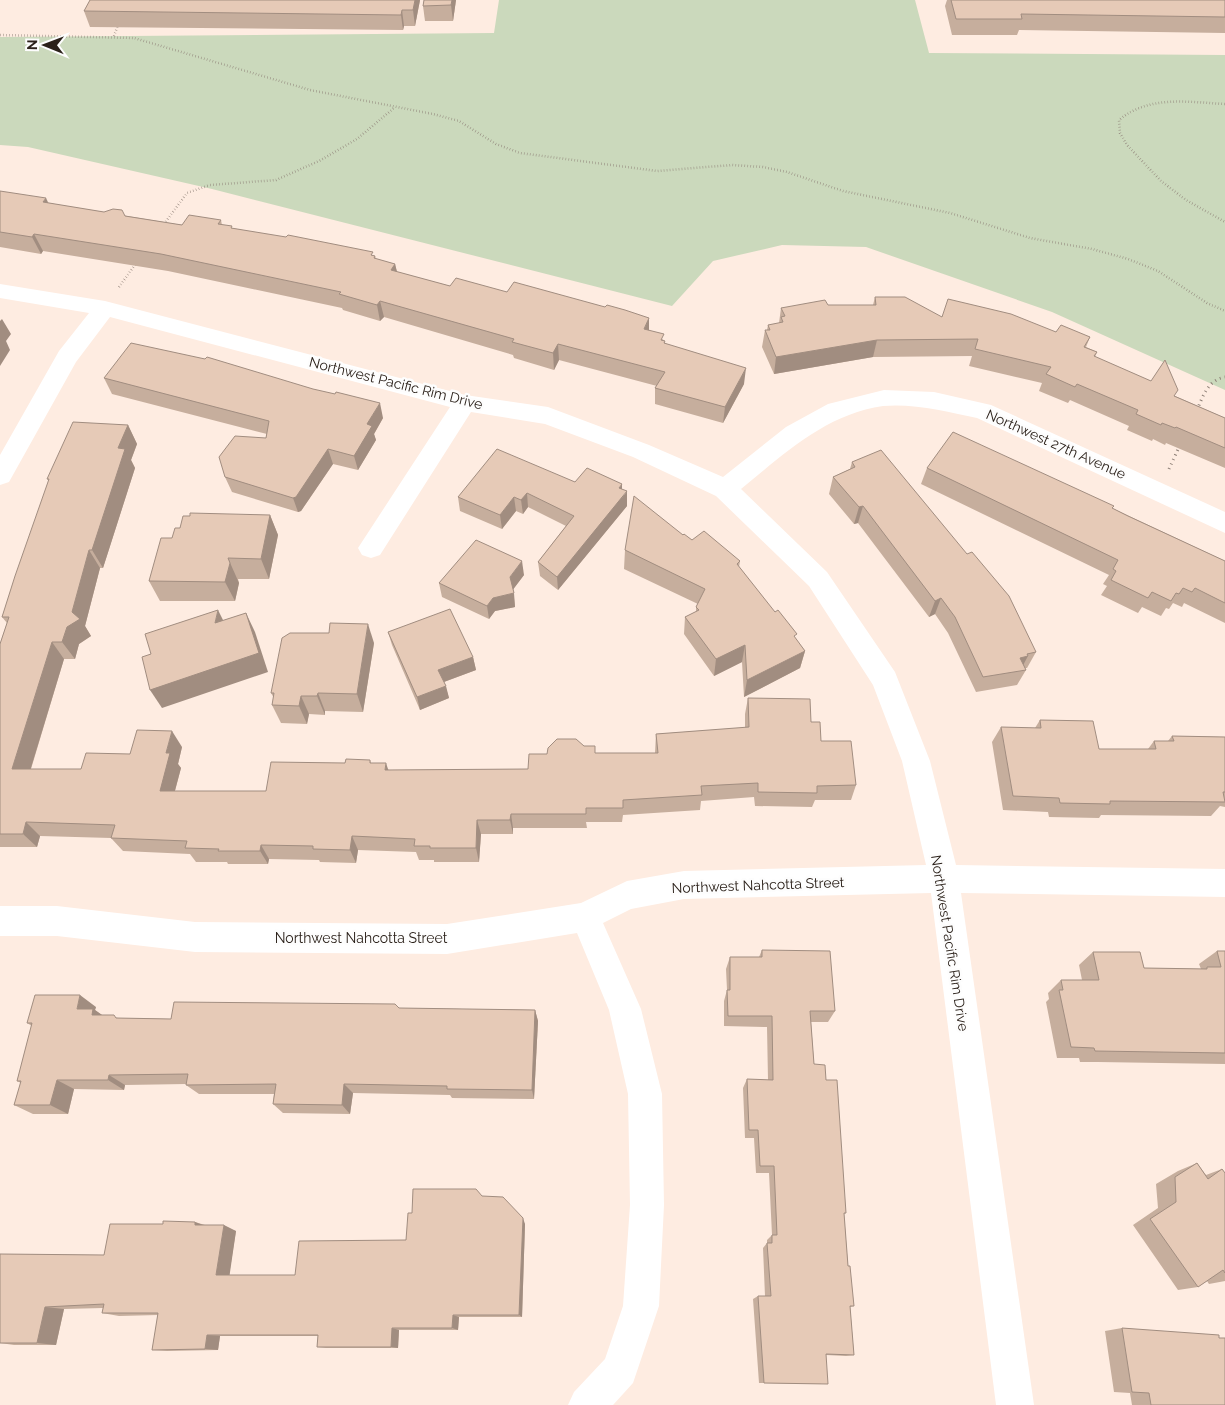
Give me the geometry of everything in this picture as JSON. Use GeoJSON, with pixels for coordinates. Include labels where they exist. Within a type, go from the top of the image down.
{"type":"FeatureCollection","features":[{"type":"Feature","properties":{"kind":"street","name":"Northwest Pacific Rim Drive"},"geometry":{"type":"LineString","coordinates":[[0,291],[105,308],[466,403],[548,416],[641,451],[725,489],[818,579],[885,680],[916,762],[944,879],[1015,1405]]}},
{"type":"Feature","properties":{"kind":"street"},"geometry":{"type":"LineString","coordinates":[[0,476],[67,357],[105,308]]}},
{"type":"Feature","properties":{"kind":"street","name":"Northwest 27th Avenue"},"geometry":{"type":"LineString","coordinates":[[725,489],[794,433],[836,410],[884,398],[934,400],[983,411],[1225,523]]}},
{"type":"Feature","properties":{"kind":"street"},"geometry":{"type":"LineString","coordinates":[[371,548],[466,403]]}},
{"type":"Feature","properties":{"kind":"street","name":"Northwest Nahcotta Street"},"geometry":{"type":"LineString","coordinates":[[0,920],[57,921],[196,937],[447,940],[585,917],[627,895],[684,885],[944,879],[1225,883]]}},
{"type":"Feature","properties":{"kind":"street"},"geometry":{"type":"LineString","coordinates":[[585,917],[625,1009],[645,1094],[647,1205],[641,1306],[620,1370],[586,1405]]}},
{"type":"Feature","properties":{"kind":"path"},"geometry":{"type":"LineString","coordinates":[[114,36],[121,18]]}},
{"type":"Feature","properties":{"kind":"path"},"geometry":{"type":"LineString","coordinates":[[0,35],[114,36],[134,38],[310,90],[433,114],[459,121],[496,144],[520,153],[658,172],[732,165],[763,167],[787,172],[843,191],[950,213],[1030,238],[1092,249],[1128,259],[1158,271],[1207,303],[1225,311]]}},
{"type":"Feature","properties":{"kind":"path"},"geometry":{"type":"LineString","coordinates":[[1225,104],[1165,102],[1140,106],[1126,112],[1119,120],[1120,133],[1127,145],[1161,182],[1186,200],[1225,222]]}},
{"type":"Feature","properties":{"kind":"path"},"geometry":{"type":"LineString","coordinates":[[160,231],[187,193],[210,185],[276,180],[319,160],[357,139],[395,108]]}},
{"type":"Feature","properties":{"kind":"path"},"geometry":{"type":"LineString","coordinates":[[105,308],[138,262]]}},
{"type":"Feature","properties":{"kind":"path"},"geometry":{"type":"LineString","coordinates":[[1194,416],[1210,383],[1225,377]]}},
{"type":"Feature","properties":{"kind":"path"},"geometry":{"type":"LineString","coordinates":[[1158,491],[1182,441]]}},
{"type":"Feature","properties":{"kind":"green space"},"geometry":{"type":"Polygon","coordinates":[[[499,0],[915,0],[929,53],[1225,55],[1225,390],[1052,312],[866,247],[782,245],[713,261],[672,306],[212,189],[28,147],[0,145],[0,37],[494,33],[499,0]]]}},
{"type":"Feature","properties":{"kind":"building"},"geometry":{"type":"Polygon","coordinates":[[[90,0],[415,0],[413,10],[402,10],[401,15],[84,11],[90,0]]]}},
{"type":"Feature","properties":{"kind":"building"},"geometry":{"type":"Polygon","coordinates":[[[424,0],[452,0],[451,5],[423,6],[424,0]]]}},
{"type":"Feature","properties":{"kind":"building"},"geometry":{"type":"Polygon","coordinates":[[[951,0],[1225,0],[1225,17],[1021,14],[1022,19],[956,19],[951,0]]]}},
{"type":"Feature","properties":{"kind":"building"},"geometry":{"type":"Polygon","coordinates":[[[0,191],[46,198],[43,202],[104,212],[113,209],[122,210],[125,216],[182,225],[189,215],[221,220],[218,224],[232,226],[231,228],[286,237],[288,235],[373,252],[371,255],[375,256],[374,258],[395,264],[391,270],[450,286],[456,278],[507,292],[514,282],[605,307],[607,305],[649,318],[644,329],[664,334],[661,340],[665,341],[664,343],[746,368],[725,407],[655,388],[665,372],[558,344],[553,353],[512,342],[514,339],[380,301],[377,305],[339,294],[341,292],[161,254],[34,234],[32,237],[0,232],[0,191]]]}},
{"type":"Feature","properties":{"kind":"building"},"geometry":{"type":"Polygon","coordinates":[[[875,297],[905,297],[942,317],[948,299],[1011,314],[1056,332],[1061,325],[1090,337],[1084,347],[1097,352],[1094,356],[1151,381],[1165,360],[1178,390],[1174,396],[1225,418],[1225,448],[1176,427],[1162,423],[1161,425],[1136,414],[1138,410],[1077,384],[1075,387],[1046,374],[1051,367],[975,349],[978,339],[877,340],[776,357],[765,330],[770,330],[768,325],[783,322],[781,317],[785,316],[781,308],[825,300],[828,305],[876,305],[875,297]]]}},
{"type":"Feature","properties":{"kind":"building"},"geometry":{"type":"Polygon","coordinates":[[[131,343],[205,359],[207,357],[313,389],[335,394],[336,392],[380,403],[367,424],[372,426],[354,456],[328,449],[296,497],[293,498],[225,477],[219,457],[235,436],[266,438],[269,421],[104,378],[131,343]]]}},
{"type":"Feature","properties":{"kind":"building"},"geometry":{"type":"Polygon","coordinates":[[[73,422],[128,425],[118,448],[125,449],[92,550],[89,550],[72,612],[80,619],[67,627],[62,642],[52,642],[12,769],[81,769],[86,753],[130,754],[137,730],[172,731],[166,753],[170,753],[160,791],[266,791],[271,762],[345,763],[346,759],[370,760],[370,763],[386,763],[385,770],[528,769],[529,754],[547,754],[548,748],[557,739],[576,739],[584,746],[595,746],[595,753],[658,753],[656,734],[749,727],[748,698],[810,699],[811,722],[820,722],[821,741],[851,741],[856,785],[817,786],[817,793],[758,792],[758,783],[701,786],[702,795],[623,800],[623,808],[586,808],[586,814],[511,814],[510,820],[477,820],[476,848],[430,848],[430,846],[414,846],[415,839],[352,836],[350,850],[313,849],[313,846],[261,845],[260,851],[218,851],[219,849],[185,848],[187,841],[111,838],[115,825],[26,822],[23,834],[0,834],[0,644],[9,617],[2,617],[49,479],[47,479],[73,422]]]}},
{"type":"Feature","properties":{"kind":"building"},"geometry":{"type":"Polygon","coordinates":[[[953,432],[1114,506],[1112,508],[1225,561],[1225,603],[1195,588],[1192,592],[1183,588],[1179,594],[1176,593],[1171,601],[1152,592],[1148,598],[1111,580],[1116,571],[1113,569],[1118,560],[927,468],[953,432]]]}},
{"type":"Feature","properties":{"kind":"building"},"geometry":{"type":"Polygon","coordinates":[[[497,449],[575,482],[587,468],[622,484],[619,488],[627,491],[557,577],[538,562],[574,516],[527,493],[521,500],[514,497],[500,515],[458,497],[497,449]]]}},
{"type":"Feature","properties":{"kind":"building"},"geometry":{"type":"Polygon","coordinates":[[[881,450],[967,554],[972,552],[1009,596],[1036,652],[1020,658],[1026,670],[983,677],[955,617],[941,598],[935,601],[863,506],[859,507],[833,477],[855,467],[852,462],[881,450]]]}},
{"type":"Feature","properties":{"kind":"building"},"geometry":{"type":"Polygon","coordinates":[[[634,496],[683,535],[692,540],[704,531],[740,561],[737,564],[775,612],[778,610],[797,634],[794,636],[805,651],[747,680],[745,645],[716,659],[685,617],[699,610],[696,607],[705,589],[625,550],[634,496]]]}},
{"type":"Feature","properties":{"kind":"building"},"geometry":{"type":"Polygon","coordinates":[[[190,513],[270,515],[261,559],[228,558],[230,563],[225,582],[149,581],[161,538],[172,538],[175,528],[180,528],[183,516],[190,516],[190,513]]]}},
{"type":"Feature","properties":{"kind":"building"},"geometry":{"type":"Polygon","coordinates":[[[476,540],[522,561],[510,577],[514,593],[493,598],[487,606],[439,583],[476,540]]]}},
{"type":"Feature","properties":{"kind":"building"},"geometry":{"type":"Polygon","coordinates":[[[450,609],[473,657],[438,670],[446,686],[417,697],[388,632],[450,609]]]}},
{"type":"Feature","properties":{"kind":"building"},"geometry":{"type":"Polygon","coordinates":[[[218,610],[215,623],[246,613],[259,653],[150,690],[142,657],[151,654],[145,634],[218,610]]]}},
{"type":"Feature","properties":{"kind":"building"},"geometry":{"type":"Polygon","coordinates":[[[330,623],[368,624],[357,694],[318,693],[317,696],[301,696],[299,706],[272,705],[274,693],[271,693],[282,638],[290,633],[329,633],[330,623]]]}},
{"type":"Feature","properties":{"kind":"building"},"geometry":{"type":"Polygon","coordinates":[[[1040,720],[1093,721],[1099,749],[1156,749],[1154,741],[1174,741],[1172,736],[1225,737],[1225,792],[1223,792],[1225,802],[1110,801],[1110,804],[1060,803],[1059,798],[1013,796],[1001,727],[1041,728],[1040,720]]]}},
{"type":"Feature","properties":{"kind":"building"},"geometry":{"type":"Polygon","coordinates":[[[762,950],[830,951],[835,1011],[810,1011],[814,1064],[825,1065],[826,1080],[837,1080],[846,1213],[844,1213],[848,1266],[850,1266],[854,1306],[850,1306],[854,1355],[826,1354],[828,1384],[764,1383],[758,1296],[771,1296],[767,1243],[772,1243],[772,1235],[777,1235],[774,1166],[760,1166],[758,1130],[749,1130],[747,1079],[773,1080],[772,1016],[728,1016],[727,990],[730,990],[730,957],[762,957],[762,950]]]}},
{"type":"Feature","properties":{"kind":"building"},"geometry":{"type":"Polygon","coordinates":[[[1217,951],[1225,951],[1225,1053],[1095,1051],[1094,1048],[1071,1047],[1059,990],[1063,990],[1061,980],[1099,980],[1093,952],[1140,952],[1144,968],[1207,969],[1207,967],[1221,967],[1217,951]]]}},
{"type":"Feature","properties":{"kind":"building"},"geometry":{"type":"Polygon","coordinates":[[[35,995],[80,995],[77,1009],[93,1009],[92,1015],[114,1015],[116,1018],[171,1019],[174,1002],[395,1004],[399,1008],[535,1010],[532,1090],[447,1089],[447,1086],[344,1084],[342,1105],[273,1104],[276,1084],[186,1085],[188,1074],[109,1075],[108,1080],[57,1080],[50,1105],[14,1105],[21,1081],[17,1081],[32,1023],[27,1023],[35,995]]]}},
{"type":"Feature","properties":{"kind":"building"},"geometry":{"type":"Polygon","coordinates":[[[1197,1163],[1208,1179],[1222,1169],[1225,1173],[1225,1273],[1223,1270],[1198,1287],[1150,1219],[1176,1202],[1175,1177],[1197,1163]]]}},
{"type":"Feature","properties":{"kind":"building"},"geometry":{"type":"Polygon","coordinates":[[[413,1189],[476,1189],[482,1196],[503,1197],[523,1218],[519,1315],[453,1315],[452,1328],[392,1328],[391,1347],[317,1347],[318,1335],[207,1335],[205,1349],[152,1350],[158,1313],[102,1313],[104,1304],[45,1307],[37,1343],[0,1343],[0,1254],[104,1255],[110,1224],[163,1224],[163,1221],[195,1222],[195,1225],[224,1225],[216,1275],[295,1275],[299,1241],[406,1240],[408,1213],[412,1213],[413,1189]]]}},
{"type":"Feature","properties":{"kind":"building"},"geometry":{"type":"Polygon","coordinates":[[[1122,1328],[1219,1335],[1219,1338],[1225,1338],[1225,1405],[1151,1405],[1149,1393],[1132,1392],[1122,1328]]]}}]}
